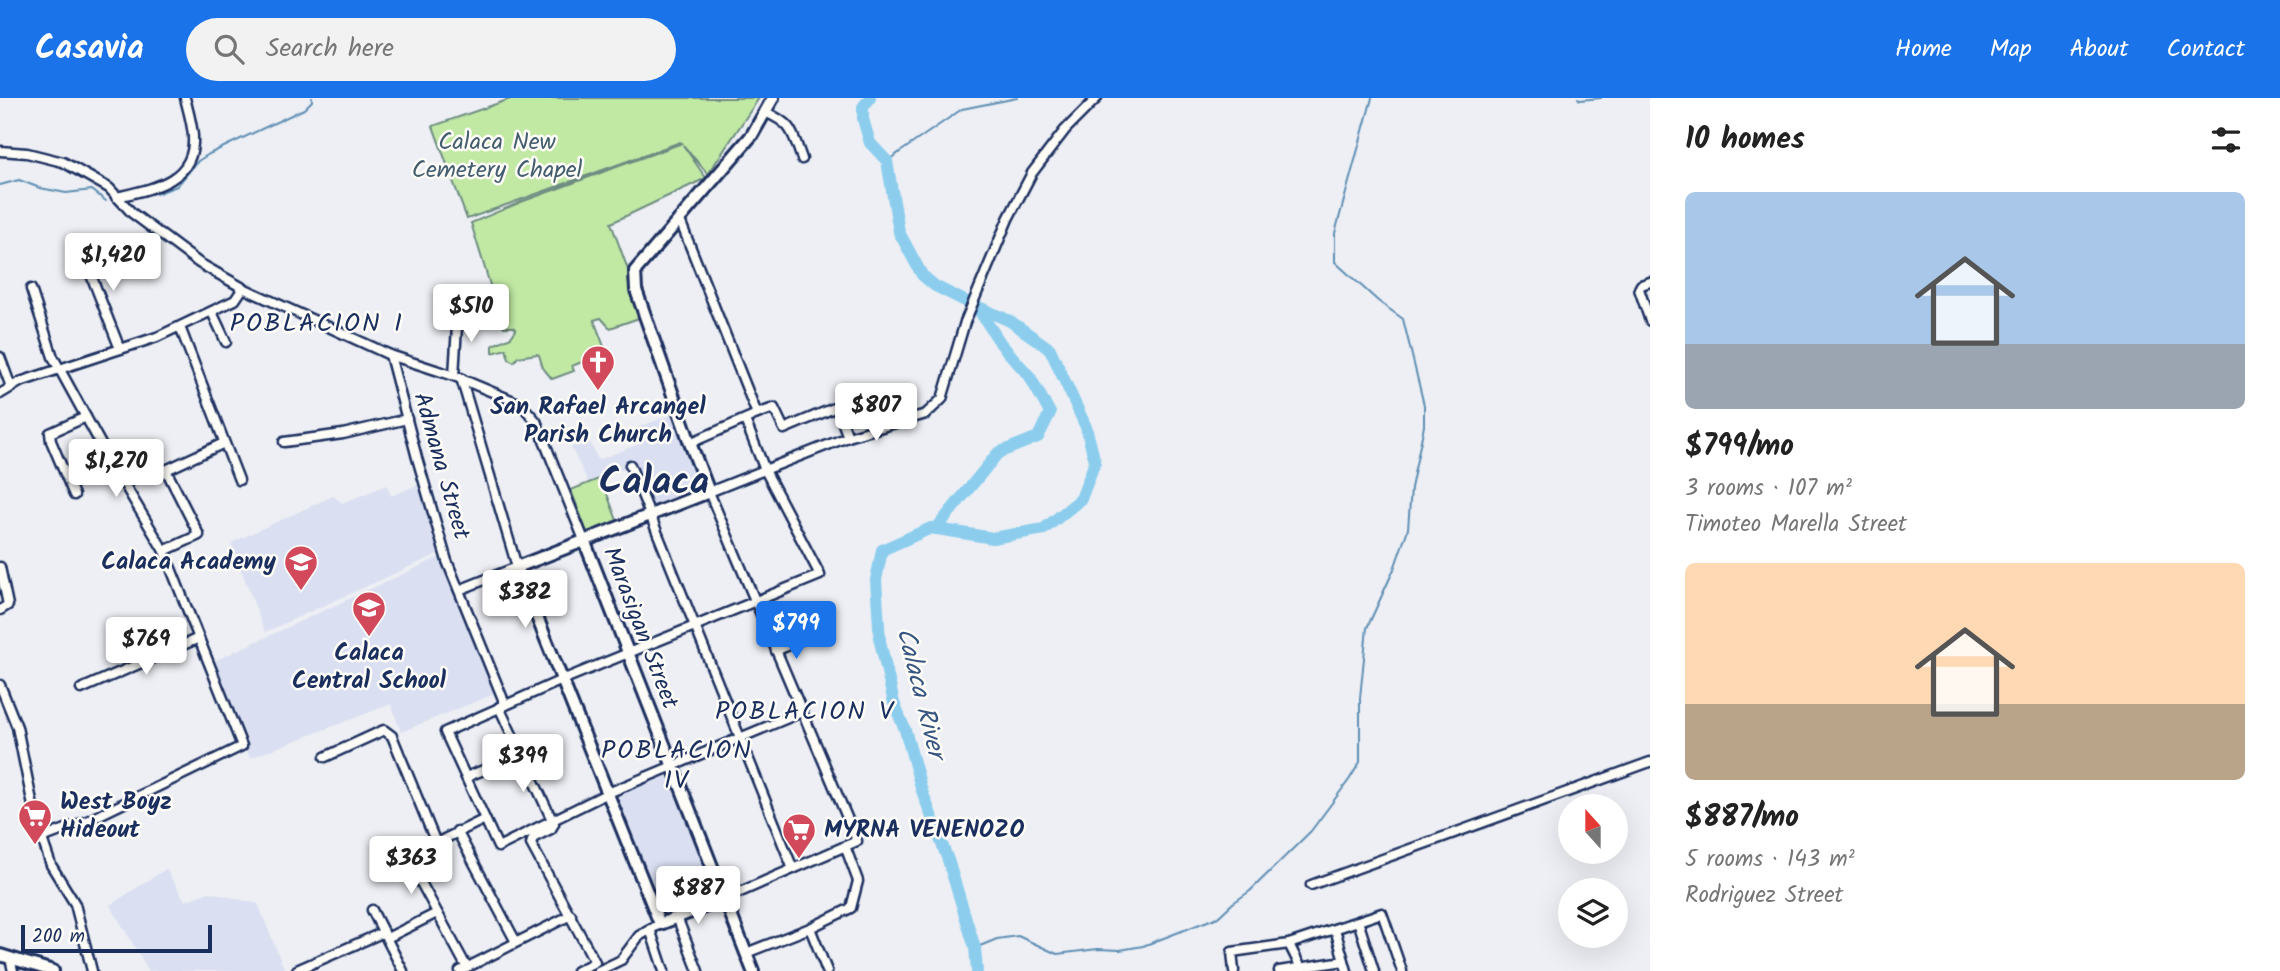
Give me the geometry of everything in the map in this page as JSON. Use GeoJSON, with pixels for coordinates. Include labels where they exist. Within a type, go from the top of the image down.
{"type":"FeatureCollection","features":[{"type":"Feature","properties":{"kind":"main road"},"geometry":{"type":"LineString","coordinates":[[724,899],[655,926],[608,793],[517,567],[709,492],[636,290],[635,271],[752,135],[773,98]]}},
{"type":"Feature","properties":{"kind":"main road","name":"Marasigan Street"},"geometry":{"type":"LineString","coordinates":[[584,540],[753,971]]}},
{"type":"Feature","properties":{"kind":"main road"},"geometry":{"type":"LineString","coordinates":[[5,957],[53,971]]}},
{"type":"Feature","properties":{"kind":"street"},"geometry":{"type":"LineString","coordinates":[[116,197],[161,187],[184,170],[191,152],[193,136],[185,98]]}},
{"type":"Feature","properties":{"kind":"street"},"geometry":{"type":"LineString","coordinates":[[724,899],[857,841],[709,492],[848,437],[926,414],[942,400],[965,321],[1008,219],[1032,173],[1065,130],[1097,98]]}},
{"type":"Feature","properties":{"kind":"street"},"geometry":{"type":"LineString","coordinates":[[765,113],[784,120],[803,159]]}},
{"type":"Feature","properties":{"kind":"street","name":"Marasigan Street"},"geometry":{"type":"LineString","coordinates":[[0,151],[27,153],[64,162],[109,188],[132,213],[199,264],[243,288],[390,355],[458,377],[512,399],[531,413],[584,540]]}},
{"type":"Feature","properties":{"kind":"street"},"geometry":{"type":"LineString","coordinates":[[680,218],[757,414]]}},
{"type":"Feature","properties":{"kind":"street"},"geometry":{"type":"LineString","coordinates":[[80,247],[120,349]]}},
{"type":"Feature","properties":{"kind":"street"},"geometry":{"type":"LineString","coordinates":[[1650,282],[1641,285],[1639,289],[1650,321]]}},
{"type":"Feature","properties":{"kind":"street"},"geometry":{"type":"LineString","coordinates":[[0,394],[20,382],[180,327],[235,300],[243,288]]}},
{"type":"Feature","properties":{"kind":"street"},"geometry":{"type":"LineString","coordinates":[[31,289],[53,357],[164,551],[242,746],[88,821],[41,838]]}},
{"type":"Feature","properties":{"kind":"street"},"geometry":{"type":"LineString","coordinates":[[212,312],[226,342]]}},
{"type":"Feature","properties":{"kind":"street"},"geometry":{"type":"LineString","coordinates":[[459,590],[517,567],[458,377],[457,326],[489,313]]}},
{"type":"Feature","properties":{"kind":"street"},"geometry":{"type":"LineString","coordinates":[[180,327],[239,480]]}},
{"type":"Feature","properties":{"kind":"street","name":"Admana Street"},"geometry":{"type":"LineString","coordinates":[[390,355],[447,561],[521,755],[552,819]]}},
{"type":"Feature","properties":{"kind":"street"},"geometry":{"type":"LineString","coordinates":[[0,357],[10,387]]}},
{"type":"Feature","properties":{"kind":"street"},"geometry":{"type":"LineString","coordinates":[[690,443],[774,408],[784,429],[870,393]]}},
{"type":"Feature","properties":{"kind":"street"},"geometry":{"type":"LineString","coordinates":[[837,408],[848,437]]}},
{"type":"Feature","properties":{"kind":"street"},"geometry":{"type":"LineString","coordinates":[[74,495],[50,433],[86,417]]}},
{"type":"Feature","properties":{"kind":"street"},"geometry":{"type":"LineString","coordinates":[[284,442],[343,434],[407,419]]}},
{"type":"Feature","properties":{"kind":"street"},"geometry":{"type":"LineString","coordinates":[[745,420],[765,470],[820,575],[562,680],[445,732],[498,847],[608,793],[802,712]]}},
{"type":"Feature","properties":{"kind":"street"},"geometry":{"type":"LineString","coordinates":[[164,551],[199,535],[166,470],[224,443]]}},
{"type":"Feature","properties":{"kind":"street"},"geometry":{"type":"LineString","coordinates":[[631,466],[793,869]]}},
{"type":"Feature","properties":{"kind":"street"},"geometry":{"type":"LineString","coordinates":[[0,567],[3,593],[8,605],[0,610]]}},
{"type":"Feature","properties":{"kind":"street"},"geometry":{"type":"LineString","coordinates":[[776,651],[810,635]]}},
{"type":"Feature","properties":{"kind":"street"},"geometry":{"type":"LineString","coordinates":[[82,689],[199,638]]}},
{"type":"Feature","properties":{"kind":"street"},"geometry":{"type":"LineString","coordinates":[[0,685],[17,727],[41,838],[51,865],[75,904],[92,971]]}},
{"type":"Feature","properties":{"kind":"street"},"geometry":{"type":"LineString","coordinates":[[326,757],[384,730],[392,736],[436,843]]}},
{"type":"Feature","properties":{"kind":"street"},"geometry":{"type":"LineString","coordinates":[[466,777],[521,755]]}},
{"type":"Feature","properties":{"kind":"street"},"geometry":{"type":"LineString","coordinates":[[1311,886],[1650,762]]}},
{"type":"Feature","properties":{"kind":"street"},"geometry":{"type":"LineString","coordinates":[[485,819],[457,831],[410,858],[463,969],[571,915]]}},
{"type":"Feature","properties":{"kind":"street"},"geometry":{"type":"LineString","coordinates":[[552,819],[554,827],[531,841],[595,962],[577,971]]}},
{"type":"Feature","properties":{"kind":"street"},"geometry":{"type":"LineString","coordinates":[[457,831],[516,942]]}},
{"type":"Feature","properties":{"kind":"street"},"geometry":{"type":"LineString","coordinates":[[746,953],[810,928],[851,908],[858,881],[845,846]]}},
{"type":"Feature","properties":{"kind":"street"},"geometry":{"type":"LineString","coordinates":[[372,910],[403,971]]}},
{"type":"Feature","properties":{"kind":"street"},"geometry":{"type":"LineString","coordinates":[[1234,971],[1232,952],[1289,944],[1382,912],[1402,971]]}},
{"type":"Feature","properties":{"kind":"street"},"geometry":{"type":"LineString","coordinates":[[300,971],[296,970],[437,913]]}},
{"type":"Feature","properties":{"kind":"street"},"geometry":{"type":"LineString","coordinates":[[677,917],[698,971]]}},
{"type":"Feature","properties":{"kind":"street"},"geometry":{"type":"LineString","coordinates":[[1358,921],[1374,971]]}},
{"type":"Feature","properties":{"kind":"street"},"geometry":{"type":"LineString","coordinates":[[598,971],[621,960],[639,936],[655,926],[664,971]]}},
{"type":"Feature","properties":{"kind":"street"},"geometry":{"type":"LineString","coordinates":[[810,928],[827,971]]}},
{"type":"Feature","properties":{"kind":"street"},"geometry":{"type":"LineString","coordinates":[[1335,929],[1347,971]]}},
{"type":"Feature","properties":{"kind":"street"},"geometry":{"type":"LineString","coordinates":[[1289,944],[1302,969]]}},
{"type":"Feature","properties":{"kind":"street"},"geometry":{"type":"LineString","coordinates":[[5,957],[13,971]]}},
{"type":"Feature","properties":{"kind":"street"},"geometry":{"type":"LineString","coordinates":[[1279,971],[1344,961]]}},
{"type":"Feature","properties":{"kind":"shaded area"},"geometry":{"type":"Polygon","coordinates":[[[671,415],[683,446],[687,445],[704,490],[653,510],[635,465],[588,482],[571,447],[589,440],[598,460],[642,443],[637,428],[671,415]]]}},
{"type":"Feature","properties":{"kind":"shaded area","name":"Calaca Academy"},"geometry":{"type":"Polygon","coordinates":[[[423,483],[440,553],[265,632],[231,543],[333,496],[342,503],[387,485],[391,496],[423,483]]]}},
{"type":"Feature","properties":{"kind":"shaded area","name":"Calaca Central School"},"geometry":{"type":"Polygon","coordinates":[[[440,557],[494,694],[401,732],[391,704],[250,758],[210,663],[440,557]]]}},
{"type":"Feature","properties":{"kind":"shaded area"},"geometry":{"type":"Polygon","coordinates":[[[667,773],[716,896],[662,918],[613,795],[667,773]]]}},
{"type":"Feature","properties":{"kind":"shaded area"},"geometry":{"type":"Polygon","coordinates":[[[166,869],[185,901],[209,892],[258,904],[285,971],[149,971],[110,905],[166,869]]]}},
{"type":"Feature","properties":{"kind":"green space","name":"Calaca New Cemetery Chapel"},"geometry":{"type":"Polygon","coordinates":[[[513,98],[759,98],[708,174],[683,145],[706,178],[611,223],[631,278],[628,280],[639,318],[610,328],[601,318],[594,320],[606,352],[572,366],[574,371],[552,379],[537,354],[518,357],[514,362],[509,359],[506,349],[493,353],[493,345],[511,337],[516,330],[502,324],[471,223],[682,143],[467,219],[433,126],[513,98]]]}},
{"type":"Feature","properties":{"kind":"green space"},"geometry":{"type":"Polygon","coordinates":[[[601,478],[618,523],[591,534],[587,532],[571,490],[601,478]]]}},
{"type":"Feature","properties":{"kind":"waterway"},"geometry":{"type":"LineString","coordinates":[[156,194],[177,186],[198,161],[209,154],[304,109],[312,98]]}},
{"type":"Feature","properties":{"kind":"waterway","name":"Calaca River"},"geometry":{"type":"LineString","coordinates":[[870,98],[863,107],[863,119],[870,143],[887,161],[899,232],[922,275],[935,286],[1010,321],[1050,349],[1086,427],[1095,462],[1081,499],[1044,529],[993,538],[931,528],[882,550],[876,580],[880,641],[894,703],[975,948],[977,971]]}},
{"type":"Feature","properties":{"kind":"waterway"},"geometry":{"type":"LineString","coordinates":[[887,161],[962,109],[1017,98]]}},
{"type":"Feature","properties":{"kind":"waterway"},"geometry":{"type":"LineString","coordinates":[[975,948],[997,939],[1018,936],[1057,954],[1098,949],[1120,950],[1143,946],[1218,917],[1250,891],[1311,831],[1360,762],[1360,698],[1367,628],[1394,569],[1408,529],[1411,488],[1424,426],[1424,405],[1403,319],[1378,301],[1335,262],[1335,233],[1372,98]]}},
{"type":"Feature","properties":{"kind":"waterway"},"geometry":{"type":"LineString","coordinates":[[1578,98],[1601,98]]}},
{"type":"Feature","properties":{"kind":"waterway"},"geometry":{"type":"LineString","coordinates":[[0,185],[19,180],[40,188],[66,193],[92,190],[106,201]]}},
{"type":"Feature","properties":{"kind":"waterway"},"geometry":{"type":"LineString","coordinates":[[936,529],[998,453],[1038,437],[1050,413],[1030,377],[1001,344],[977,307]]}},
{"type":"Feature","properties":{"kind":"place","name":"San Rafael Arcangel Parish Church"},"geometry":{"type":"Point","coordinates":[598,392]}},
{"type":"Feature","properties":{"kind":"place","name":"Calaca Academy"},"geometry":{"type":"Point","coordinates":[301,592]}},
{"type":"Feature","properties":{"kind":"place","name":"Calaca Central School"},"geometry":{"type":"Point","coordinates":[369,638]}},
{"type":"Feature","properties":{"kind":"place","name":"West Boyz Hideout"},"geometry":{"type":"Point","coordinates":[35,846]}},
{"type":"Feature","properties":{"kind":"place","name":"MYRNA VENENOZO"},"geometry":{"type":"Point","coordinates":[799,860]}},
{"type":"Feature","properties":{"kind":"district","name":"POBLACION I"},"geometry":{"type":"Point","coordinates":[317,324]}},
{"type":"Feature","properties":{"kind":"district","name":"Calaca"},"geometry":{"type":"Point","coordinates":[654,483]}},
{"type":"Feature","properties":{"kind":"district","name":"POBLACION V"},"geometry":{"type":"Point","coordinates":[805,712]}},
{"type":"Feature","properties":{"kind":"district","name":"POBLACION IV"},"geometry":{"type":"Point","coordinates":[677,766]}}]}
